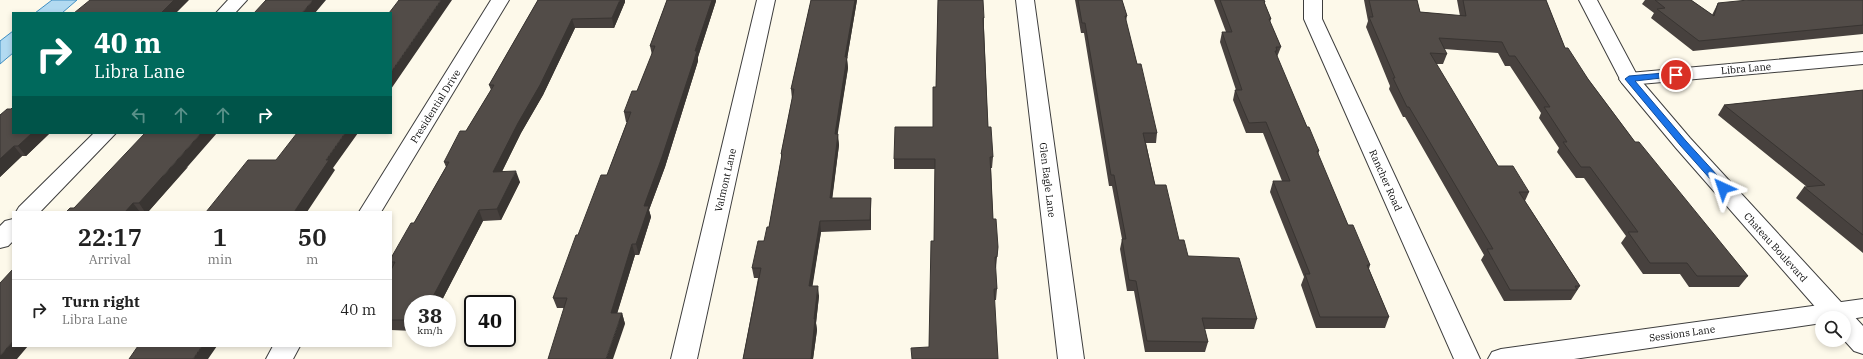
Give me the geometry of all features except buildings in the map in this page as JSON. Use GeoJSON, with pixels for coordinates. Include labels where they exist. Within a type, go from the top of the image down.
{"type":"FeatureCollection","features":[{"type":"Feature","properties":{"kind":"street"},"geometry":{"type":"LineString","coordinates":[[226,12],[238,0]]}},
{"type":"Feature","properties":{"kind":"street","name":"Presidential Drive"},"geometry":{"type":"LineString","coordinates":[[371,211],[500,0]]}},
{"type":"Feature","properties":{"kind":"street","name":"Valmont Lane"},"geometry":{"type":"LineString","coordinates":[[684,359],[766,0]]}},
{"type":"Feature","properties":{"kind":"street","name":"Glen Eagle Lane"},"geometry":{"type":"LineString","coordinates":[[1025,0],[1071,359]]}},
{"type":"Feature","properties":{"kind":"street","name":"Rancher Road"},"geometry":{"type":"LineString","coordinates":[[1313,0],[1313,19],[1467,359]]}},
{"type":"Feature","properties":{"kind":"street","name":"Chateau Boulevard"},"geometry":{"type":"LineString","coordinates":[[1588,0],[1629,79],[1683,143],[1834,311]]}},
{"type":"Feature","properties":{"kind":"street","name":"Libra Lane"},"geometry":{"type":"LineString","coordinates":[[1629,79],[1863,58]]}},
{"type":"Feature","properties":{"kind":"street"},"geometry":{"type":"LineString","coordinates":[[29,211],[105,134]]}},
{"type":"Feature","properties":{"kind":"street"},"geometry":{"type":"LineString","coordinates":[[0,240],[12,228]]}},
{"type":"Feature","properties":{"kind":"street","name":"Sessions Lane"},"geometry":{"type":"LineString","coordinates":[[1851,312],[1863,308]]}},
{"type":"Feature","properties":{"kind":"street","name":"Sessions Lane"},"geometry":{"type":"LineString","coordinates":[[1501,359],[1815,320]]}},
{"type":"Feature","properties":{"kind":"street","name":"Chateau Boulevard"},"geometry":{"type":"LineString","coordinates":[[1851,330],[1863,344]]}},
{"type":"Feature","properties":{"kind":"street"},"geometry":{"type":"LineString","coordinates":[[279,359],[286,347]]}},
{"type":"Feature","properties":{"kind":"water"},"geometry":{"type":"Polygon","coordinates":[[[52,0],[77,0],[63,12],[36,12],[52,0]]]}},
{"type":"Feature","properties":{"kind":"water"},"geometry":{"type":"Polygon","coordinates":[[[12,32],[12,54],[0,64],[0,41],[12,32]]]}},
{"type":"Feature","properties":{"kind":"route"},"geometry":{"type":"LineString","coordinates":[[1676,75],[1629,79],[1723,188]]}}]}
